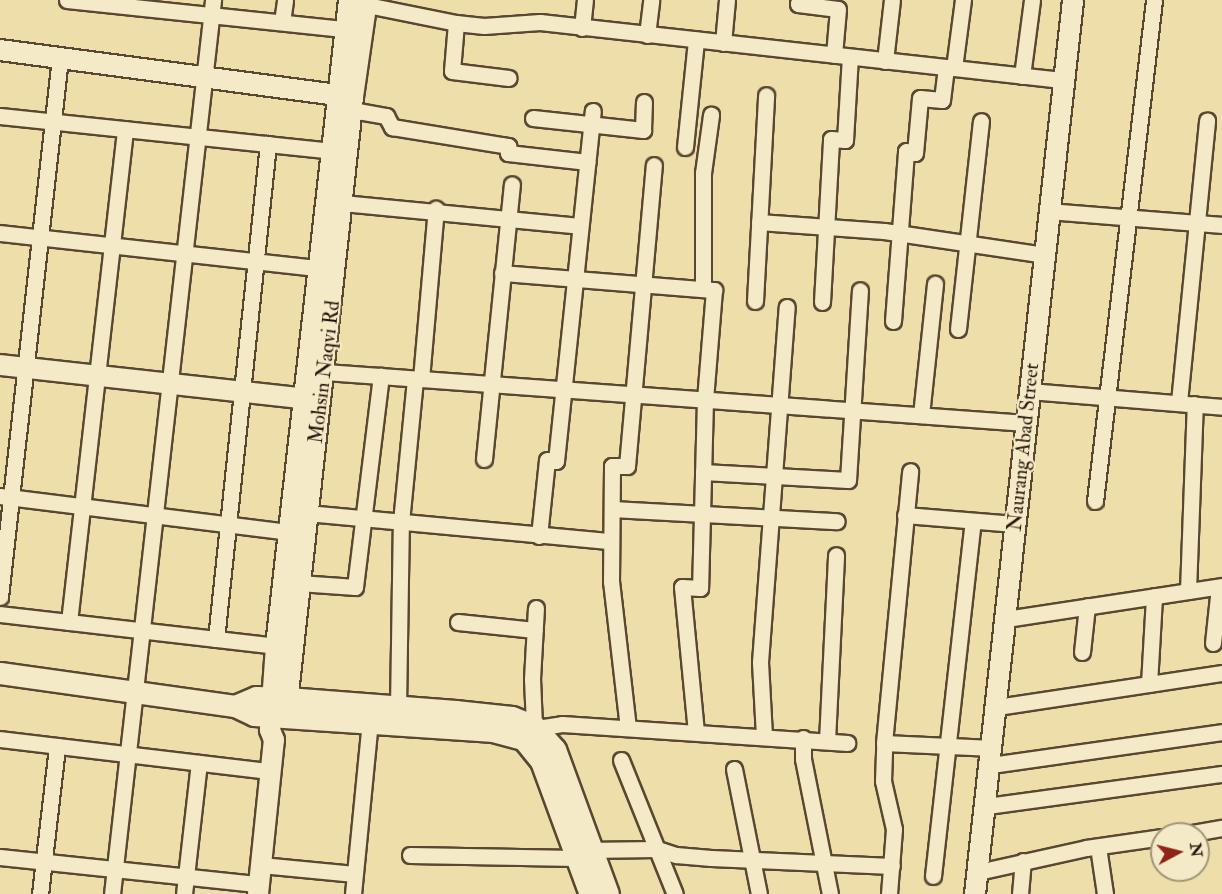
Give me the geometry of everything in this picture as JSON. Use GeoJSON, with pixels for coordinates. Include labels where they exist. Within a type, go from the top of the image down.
{"type":"FeatureCollection","features":[{"type":"Feature","properties":{"kind":"main road"},"geometry":{"type":"LineString","coordinates":[[0,673],[235,705],[254,715],[279,707],[398,707],[512,717],[536,727],[555,748],[590,894]]}},
{"type":"Feature","properties":{"kind":"main road"},"geometry":{"type":"LineString","coordinates":[[279,707],[370,722],[493,731],[523,739],[541,761],[580,853],[608,894]]}},
{"type":"Feature","properties":{"kind":"street"},"geometry":{"type":"LineString","coordinates":[[67,0],[212,8],[282,22],[345,29]]}},
{"type":"Feature","properties":{"kind":"street"},"geometry":{"type":"LineString","coordinates":[[282,22],[285,0]]}},
{"type":"Feature","properties":{"kind":"street"},"geometry":{"type":"LineString","coordinates":[[582,28],[585,0]]}},
{"type":"Feature","properties":{"kind":"street"},"geometry":{"type":"LineString","coordinates":[[647,35],[651,0]]}},
{"type":"Feature","properties":{"kind":"street"},"geometry":{"type":"LineString","coordinates":[[723,43],[727,0]]}},
{"type":"Feature","properties":{"kind":"street"},"geometry":{"type":"LineString","coordinates":[[799,0],[798,4],[838,9],[834,55]]}},
{"type":"Feature","properties":{"kind":"street"},"geometry":{"type":"LineString","coordinates":[[885,61],[892,0]]}},
{"type":"Feature","properties":{"kind":"street"},"geometry":{"type":"LineString","coordinates":[[893,321],[906,151],[915,153],[921,98],[942,100],[963,0]]}},
{"type":"Feature","properties":{"kind":"street"},"geometry":{"type":"LineString","coordinates":[[1022,76],[1032,0]]}},
{"type":"Feature","properties":{"kind":"street","name":"Naurang Abad Street"},"geometry":{"type":"LineString","coordinates":[[975,894],[987,806],[1048,211],[1073,0]]}},
{"type":"Feature","properties":{"kind":"street"},"geometry":{"type":"LineString","coordinates":[[1095,501],[1131,219],[1154,0]]}},
{"type":"Feature","properties":{"kind":"street"},"geometry":{"type":"LineString","coordinates":[[361,2],[456,23],[484,26],[540,22],[1062,80]]}},
{"type":"Feature","properties":{"kind":"street","name":"Mohsin Naqvi Rd"},"geometry":{"type":"LineString","coordinates":[[279,707],[299,583],[307,513],[318,268],[332,151],[348,101],[345,29],[361,2]]}},
{"type":"Feature","properties":{"kind":"street","name":"Mohsin Naqvi Rd"},"geometry":{"type":"LineString","coordinates":[[259,881],[274,740],[284,730],[279,707],[276,645],[288,532],[312,400],[325,372],[342,203],[348,101],[361,2]]}},
{"type":"Feature","properties":{"kind":"street"},"geometry":{"type":"LineString","coordinates":[[112,894],[212,8]]}},
{"type":"Feature","properties":{"kind":"street"},"geometry":{"type":"LineString","coordinates":[[456,23],[452,71],[509,78]]}},
{"type":"Feature","properties":{"kind":"street"},"geometry":{"type":"LineString","coordinates":[[685,147],[696,40]]}},
{"type":"Feature","properties":{"kind":"street"},"geometry":{"type":"LineString","coordinates":[[0,50],[204,78],[348,101],[386,116],[392,127],[508,146],[508,153],[587,162]]}},
{"type":"Feature","properties":{"kind":"street"},"geometry":{"type":"LineString","coordinates":[[822,302],[831,139],[845,140],[850,57]]}},
{"type":"Feature","properties":{"kind":"street"},"geometry":{"type":"LineString","coordinates":[[0,597],[6,496],[26,368],[60,58]]}},
{"type":"Feature","properties":{"kind":"street"},"geometry":{"type":"LineString","coordinates":[[755,301],[766,95]]}},
{"type":"Feature","properties":{"kind":"street"},"geometry":{"type":"LineString","coordinates":[[533,118],[592,117],[643,130],[644,102]]}},
{"type":"Feature","properties":{"kind":"street"},"geometry":{"type":"LineString","coordinates":[[703,288],[704,173],[711,115]]}},
{"type":"Feature","properties":{"kind":"street"},"geometry":{"type":"LineString","coordinates":[[0,116],[332,151]]}},
{"type":"Feature","properties":{"kind":"street"},"geometry":{"type":"LineString","coordinates":[[539,536],[547,460],[556,461],[592,117]]}},
{"type":"Feature","properties":{"kind":"street"},"geometry":{"type":"LineString","coordinates":[[1179,402],[1199,224],[1207,120]]}},
{"type":"Feature","properties":{"kind":"street"},"geometry":{"type":"LineString","coordinates":[[958,329],[981,121]]}},
{"type":"Feature","properties":{"kind":"street"},"geometry":{"type":"LineString","coordinates":[[69,622],[125,129]]}},
{"type":"Feature","properties":{"kind":"street"},"geometry":{"type":"LineString","coordinates":[[216,639],[268,144]]}},
{"type":"Feature","properties":{"kind":"street"},"geometry":{"type":"LineString","coordinates":[[628,728],[611,582],[612,466],[627,466],[654,165]]}},
{"type":"Feature","properties":{"kind":"street"},"geometry":{"type":"LineString","coordinates":[[484,459],[512,184]]}},
{"type":"Feature","properties":{"kind":"street"},"geometry":{"type":"LineString","coordinates":[[342,203],[436,209],[580,226]]}},
{"type":"Feature","properties":{"kind":"street"},"geometry":{"type":"LineString","coordinates":[[398,707],[401,522],[436,209]]}},
{"type":"Feature","properties":{"kind":"street"},"geometry":{"type":"LineString","coordinates":[[1048,211],[1222,225]]}},
{"type":"Feature","properties":{"kind":"street"},"geometry":{"type":"LineString","coordinates":[[759,222],[899,233],[1044,255]]}},
{"type":"Feature","properties":{"kind":"street"},"geometry":{"type":"LineString","coordinates":[[0,233],[318,268]]}},
{"type":"Feature","properties":{"kind":"street"},"geometry":{"type":"LineString","coordinates":[[502,273],[714,290],[705,400],[700,588],[682,587],[696,732]]}},
{"type":"Feature","properties":{"kind":"street"},"geometry":{"type":"LineString","coordinates":[[921,415],[935,284]]}},
{"type":"Feature","properties":{"kind":"street"},"geometry":{"type":"LineString","coordinates":[[703,472],[848,480],[860,290]]}},
{"type":"Feature","properties":{"kind":"street"},"geometry":{"type":"LineString","coordinates":[[764,736],[760,662],[772,477],[787,307]]}},
{"type":"Feature","properties":{"kind":"street"},"geometry":{"type":"LineString","coordinates":[[0,366],[312,400]]}},
{"type":"Feature","properties":{"kind":"street"},"geometry":{"type":"LineString","coordinates":[[325,372],[1026,423]]}},
{"type":"Feature","properties":{"kind":"street"},"geometry":{"type":"LineString","coordinates":[[299,583],[355,587],[381,376]]}},
{"type":"Feature","properties":{"kind":"street"},"geometry":{"type":"LineString","coordinates":[[1029,391],[1222,407]]}},
{"type":"Feature","properties":{"kind":"street"},"geometry":{"type":"LineString","coordinates":[[1188,591],[1195,404]]}},
{"type":"Feature","properties":{"kind":"street"},"geometry":{"type":"LineString","coordinates":[[889,894],[894,829],[883,781],[884,743],[910,471]]}},
{"type":"Feature","properties":{"kind":"street"},"geometry":{"type":"LineString","coordinates":[[6,496],[288,532]]}},
{"type":"Feature","properties":{"kind":"street"},"geometry":{"type":"LineString","coordinates":[[612,509],[702,516],[837,521]]}},
{"type":"Feature","properties":{"kind":"street"},"geometry":{"type":"LineString","coordinates":[[307,513],[611,541]]}},
{"type":"Feature","properties":{"kind":"street"},"geometry":{"type":"LineString","coordinates":[[905,515],[1015,524]]}},
{"type":"Feature","properties":{"kind":"street"},"geometry":{"type":"LineString","coordinates":[[933,876],[973,521]]}},
{"type":"Feature","properties":{"kind":"street"},"geometry":{"type":"LineString","coordinates":[[827,741],[836,555]]}},
{"type":"Feature","properties":{"kind":"street"},"geometry":{"type":"LineString","coordinates":[[1006,619],[1221,586],[1214,643]]}},
{"type":"Feature","properties":{"kind":"street"},"geometry":{"type":"LineString","coordinates":[[1149,684],[1154,596]]}},
{"type":"Feature","properties":{"kind":"street"},"geometry":{"type":"LineString","coordinates":[[1082,652],[1087,606]]}},
{"type":"Feature","properties":{"kind":"street"},"geometry":{"type":"LineString","coordinates":[[536,608],[536,727],[562,724],[804,738],[847,743]]}},
{"type":"Feature","properties":{"kind":"street"},"geometry":{"type":"LineString","coordinates":[[0,614],[276,645]]}},
{"type":"Feature","properties":{"kind":"street"},"geometry":{"type":"LineString","coordinates":[[458,622],[535,630]]}},
{"type":"Feature","properties":{"kind":"street"},"geometry":{"type":"LineString","coordinates":[[997,707],[1222,673]]}},
{"type":"Feature","properties":{"kind":"street"},"geometry":{"type":"LineString","coordinates":[[353,894],[370,722]]}},
{"type":"Feature","properties":{"kind":"street"},"geometry":{"type":"LineString","coordinates":[[884,743],[948,746],[992,756],[1222,732]]}},
{"type":"Feature","properties":{"kind":"street"},"geometry":{"type":"LineString","coordinates":[[804,738],[804,759],[830,894]]}},
{"type":"Feature","properties":{"kind":"street"},"geometry":{"type":"LineString","coordinates":[[0,739],[270,771]]}},
{"type":"Feature","properties":{"kind":"street"},"geometry":{"type":"LineString","coordinates":[[40,894],[57,746]]}},
{"type":"Feature","properties":{"kind":"street"},"geometry":{"type":"LineString","coordinates":[[621,760],[657,849],[670,893]]}},
{"type":"Feature","properties":{"kind":"street"},"geometry":{"type":"LineString","coordinates":[[184,894],[198,763]]}},
{"type":"Feature","properties":{"kind":"street"},"geometry":{"type":"LineString","coordinates":[[734,770],[759,894]]}},
{"type":"Feature","properties":{"kind":"street"},"geometry":{"type":"LineString","coordinates":[[987,806],[1222,774]]}},
{"type":"Feature","properties":{"kind":"street"},"geometry":{"type":"LineString","coordinates":[[978,872],[1098,846],[1150,839]]}},
{"type":"Feature","properties":{"kind":"street"},"geometry":{"type":"LineString","coordinates":[[1098,846],[1106,894]]}},
{"type":"Feature","properties":{"kind":"street"},"geometry":{"type":"LineString","coordinates":[[411,855],[580,853],[657,849],[676,855],[892,866]]}},
{"type":"Feature","properties":{"kind":"street"},"geometry":{"type":"LineString","coordinates":[[0,857],[259,881],[355,874]]}},
{"type":"Feature","properties":{"kind":"street"},"geometry":{"type":"LineString","coordinates":[[1020,894],[1023,861]]}}]}
